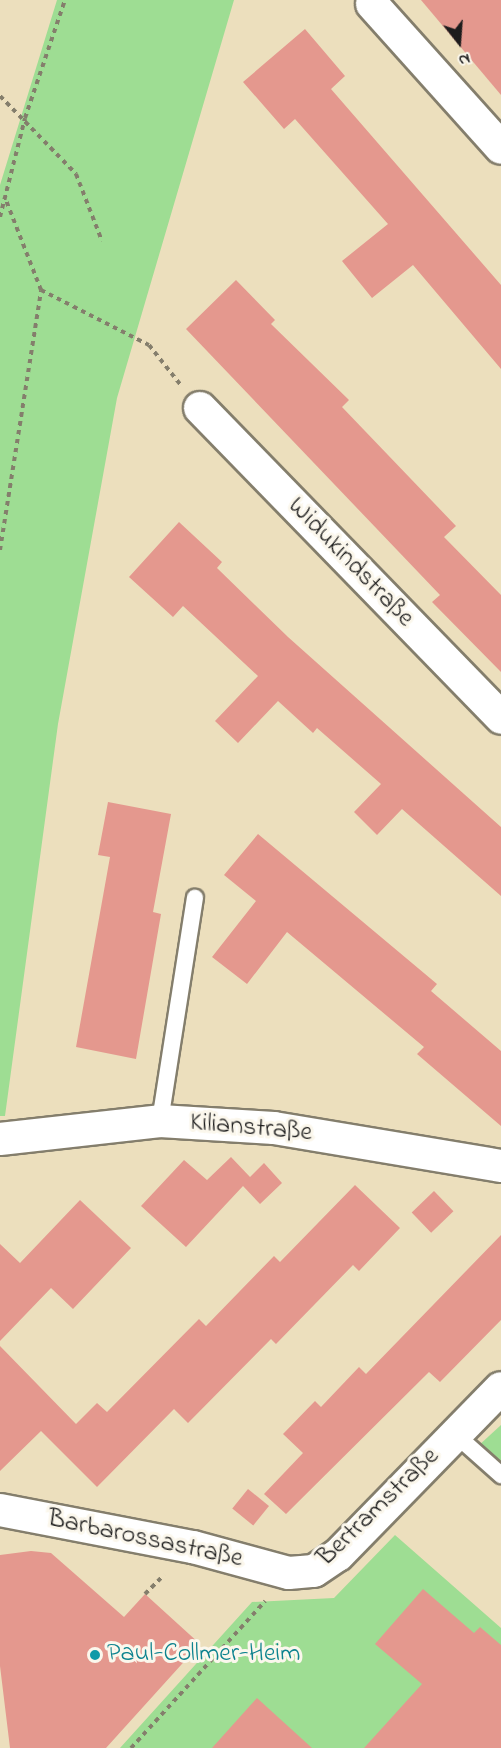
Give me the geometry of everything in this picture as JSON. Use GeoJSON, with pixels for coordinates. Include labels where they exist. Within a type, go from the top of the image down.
{"type":"FeatureCollection","features":[{"type":"Feature","properties":{"kind":"street"},"geometry":{"type":"LineString","coordinates":[[372,4],[501,148]]}},
{"type":"Feature","properties":{"kind":"street","name":"Widukindstraße"},"geometry":{"type":"LineString","coordinates":[[200,408],[501,718]]}},
{"type":"Feature","properties":{"kind":"street","name":"Kilianstraße"},"geometry":{"type":"LineString","coordinates":[[0,1139],[160,1121],[274,1128],[501,1166]]}},
{"type":"Feature","properties":{"kind":"street","name":"Bertramstraße"},"geometry":{"type":"LineString","coordinates":[[289,1573],[314,1571],[338,1555],[501,1388]]}},
{"type":"Feature","properties":{"kind":"street","name":"Barbarossastraße"},"geometry":{"type":"LineString","coordinates":[[0,1510],[193,1547],[289,1573]]}},
{"type":"Feature","properties":{"kind":"lane"},"geometry":{"type":"LineString","coordinates":[[160,1121],[195,898]]}},
{"type":"Feature","properties":{"kind":"lane"},"geometry":{"type":"LineString","coordinates":[[455,1434],[501,1475]]}},
{"type":"Feature","properties":{"kind":"path"},"geometry":{"type":"LineString","coordinates":[[0,217],[26,118],[65,0]]}},
{"type":"Feature","properties":{"kind":"path"},"geometry":{"type":"LineString","coordinates":[[0,96],[26,118],[76,174],[102,241]]}},
{"type":"Feature","properties":{"kind":"path"},"geometry":{"type":"LineString","coordinates":[[0,550],[2,520],[42,290],[6,200]]}},
{"type":"Feature","properties":{"kind":"path"},"geometry":{"type":"LineString","coordinates":[[42,290],[149,345],[200,408]]}},
{"type":"Feature","properties":{"kind":"path","name":"Bertramstraße"},"geometry":{"type":"LineString","coordinates":[[131,1748],[289,1573]]}},
{"type":"Feature","properties":{"kind":"green space"},"geometry":{"type":"Polygon","coordinates":[[[57,0],[234,0],[117,398],[58,724],[5,1116],[0,1116],[0,185],[57,0]]]}},
{"type":"Feature","properties":{"kind":"green space"},"geometry":{"type":"Polygon","coordinates":[[[501,1425],[501,1469],[477,1447],[501,1425]]]}},
{"type":"Feature","properties":{"kind":"green space"},"geometry":{"type":"Polygon","coordinates":[[[395,1535],[501,1628],[501,1748],[120,1748],[252,1602],[334,1598],[395,1535]]]}},
{"type":"Feature","properties":{"kind":"building"},"geometry":{"type":"Polygon","coordinates":[[[421,0],[501,0],[501,95],[421,0]]]}},
{"type":"Feature","properties":{"kind":"building"},"geometry":{"type":"Polygon","coordinates":[[[305,29],[345,76],[331,89],[501,285],[501,369],[413,265],[372,298],[342,261],[388,224],[295,119],[284,129],[243,82],[305,29]]]}},
{"type":"Feature","properties":{"kind":"building"},"geometry":{"type":"Polygon","coordinates":[[[236,280],[275,320],[271,324],[349,400],[342,407],[456,526],[444,537],[501,595],[501,672],[432,602],[440,595],[186,329],[236,280]]]}},
{"type":"Feature","properties":{"kind":"building"},"geometry":{"type":"Polygon","coordinates":[[[179,522],[222,562],[217,568],[288,637],[501,827],[501,896],[402,809],[377,835],[354,812],[381,784],[317,728],[313,733],[278,701],[238,743],[215,721],[258,676],[183,606],[173,617],[129,577],[179,522]]]}},
{"type":"Feature","properties":{"kind":"building"},"geometry":{"type":"Polygon","coordinates":[[[108,802],[171,814],[153,912],[161,914],[136,1059],[76,1047],[110,857],[98,855],[108,802]]]}},
{"type":"Feature","properties":{"kind":"building"},"geometry":{"type":"Polygon","coordinates":[[[258,834],[437,984],[431,991],[501,1051],[501,1126],[417,1054],[424,1047],[287,932],[247,984],[212,957],[256,901],[224,875],[258,834]]]}},
{"type":"Feature","properties":{"kind":"building"},"geometry":{"type":"Polygon","coordinates":[[[231,1157],[250,1177],[264,1163],[282,1183],[260,1204],[243,1186],[186,1247],[141,1206],[184,1160],[207,1180],[231,1157]]]}},
{"type":"Feature","properties":{"kind":"building"},"geometry":{"type":"Polygon","coordinates":[[[355,1185],[400,1228],[359,1271],[353,1265],[276,1344],[271,1339],[188,1423],[174,1409],[97,1487],[41,1431],[0,1471],[0,1346],[76,1424],[97,1403],[107,1412],[199,1319],[206,1326],[274,1256],[280,1262],[355,1185]]]}},
{"type":"Feature","properties":{"kind":"building"},"geometry":{"type":"Polygon","coordinates":[[[434,1191],[453,1211],[431,1233],[412,1213],[434,1191]]]}},
{"type":"Feature","properties":{"kind":"building"},"geometry":{"type":"Polygon","coordinates":[[[80,1200],[131,1248],[73,1309],[51,1288],[0,1341],[0,1244],[20,1263],[80,1200]]]}},
{"type":"Feature","properties":{"kind":"building"},"geometry":{"type":"Polygon","coordinates":[[[501,1235],[501,1320],[440,1382],[429,1372],[286,1514],[264,1494],[303,1453],[283,1434],[315,1401],[321,1407],[359,1367],[366,1374],[501,1235]]]}},
{"type":"Feature","properties":{"kind":"building"},"geometry":{"type":"Polygon","coordinates":[[[248,1489],[269,1506],[253,1525],[232,1508],[248,1489]]]}},
{"type":"Feature","properties":{"kind":"building","name":"Paul-Collmer-Heim"},"geometry":{"type":"Polygon","coordinates":[[[31,1551],[51,1553],[124,1617],[145,1594],[200,1644],[106,1748],[10,1748],[0,1666],[0,1555],[31,1551]]]}},
{"type":"Feature","properties":{"kind":"building","name":"Paul-Collmer-Heim"},"geometry":{"type":"Polygon","coordinates":[[[423,1589],[474,1633],[480,1627],[501,1645],[501,1748],[364,1748],[422,1684],[375,1644],[423,1589]]]}},
{"type":"Feature","properties":{"kind":"building","name":"Paul-Collmer-Heim"},"geometry":{"type":"Polygon","coordinates":[[[257,1698],[312,1748],[212,1748],[257,1698]]]}},
{"type":"Feature","properties":{"kind":"place","name":"Paul-Collmer-Heim"},"geometry":{"type":"Point","coordinates":[95,1655]}}]}
